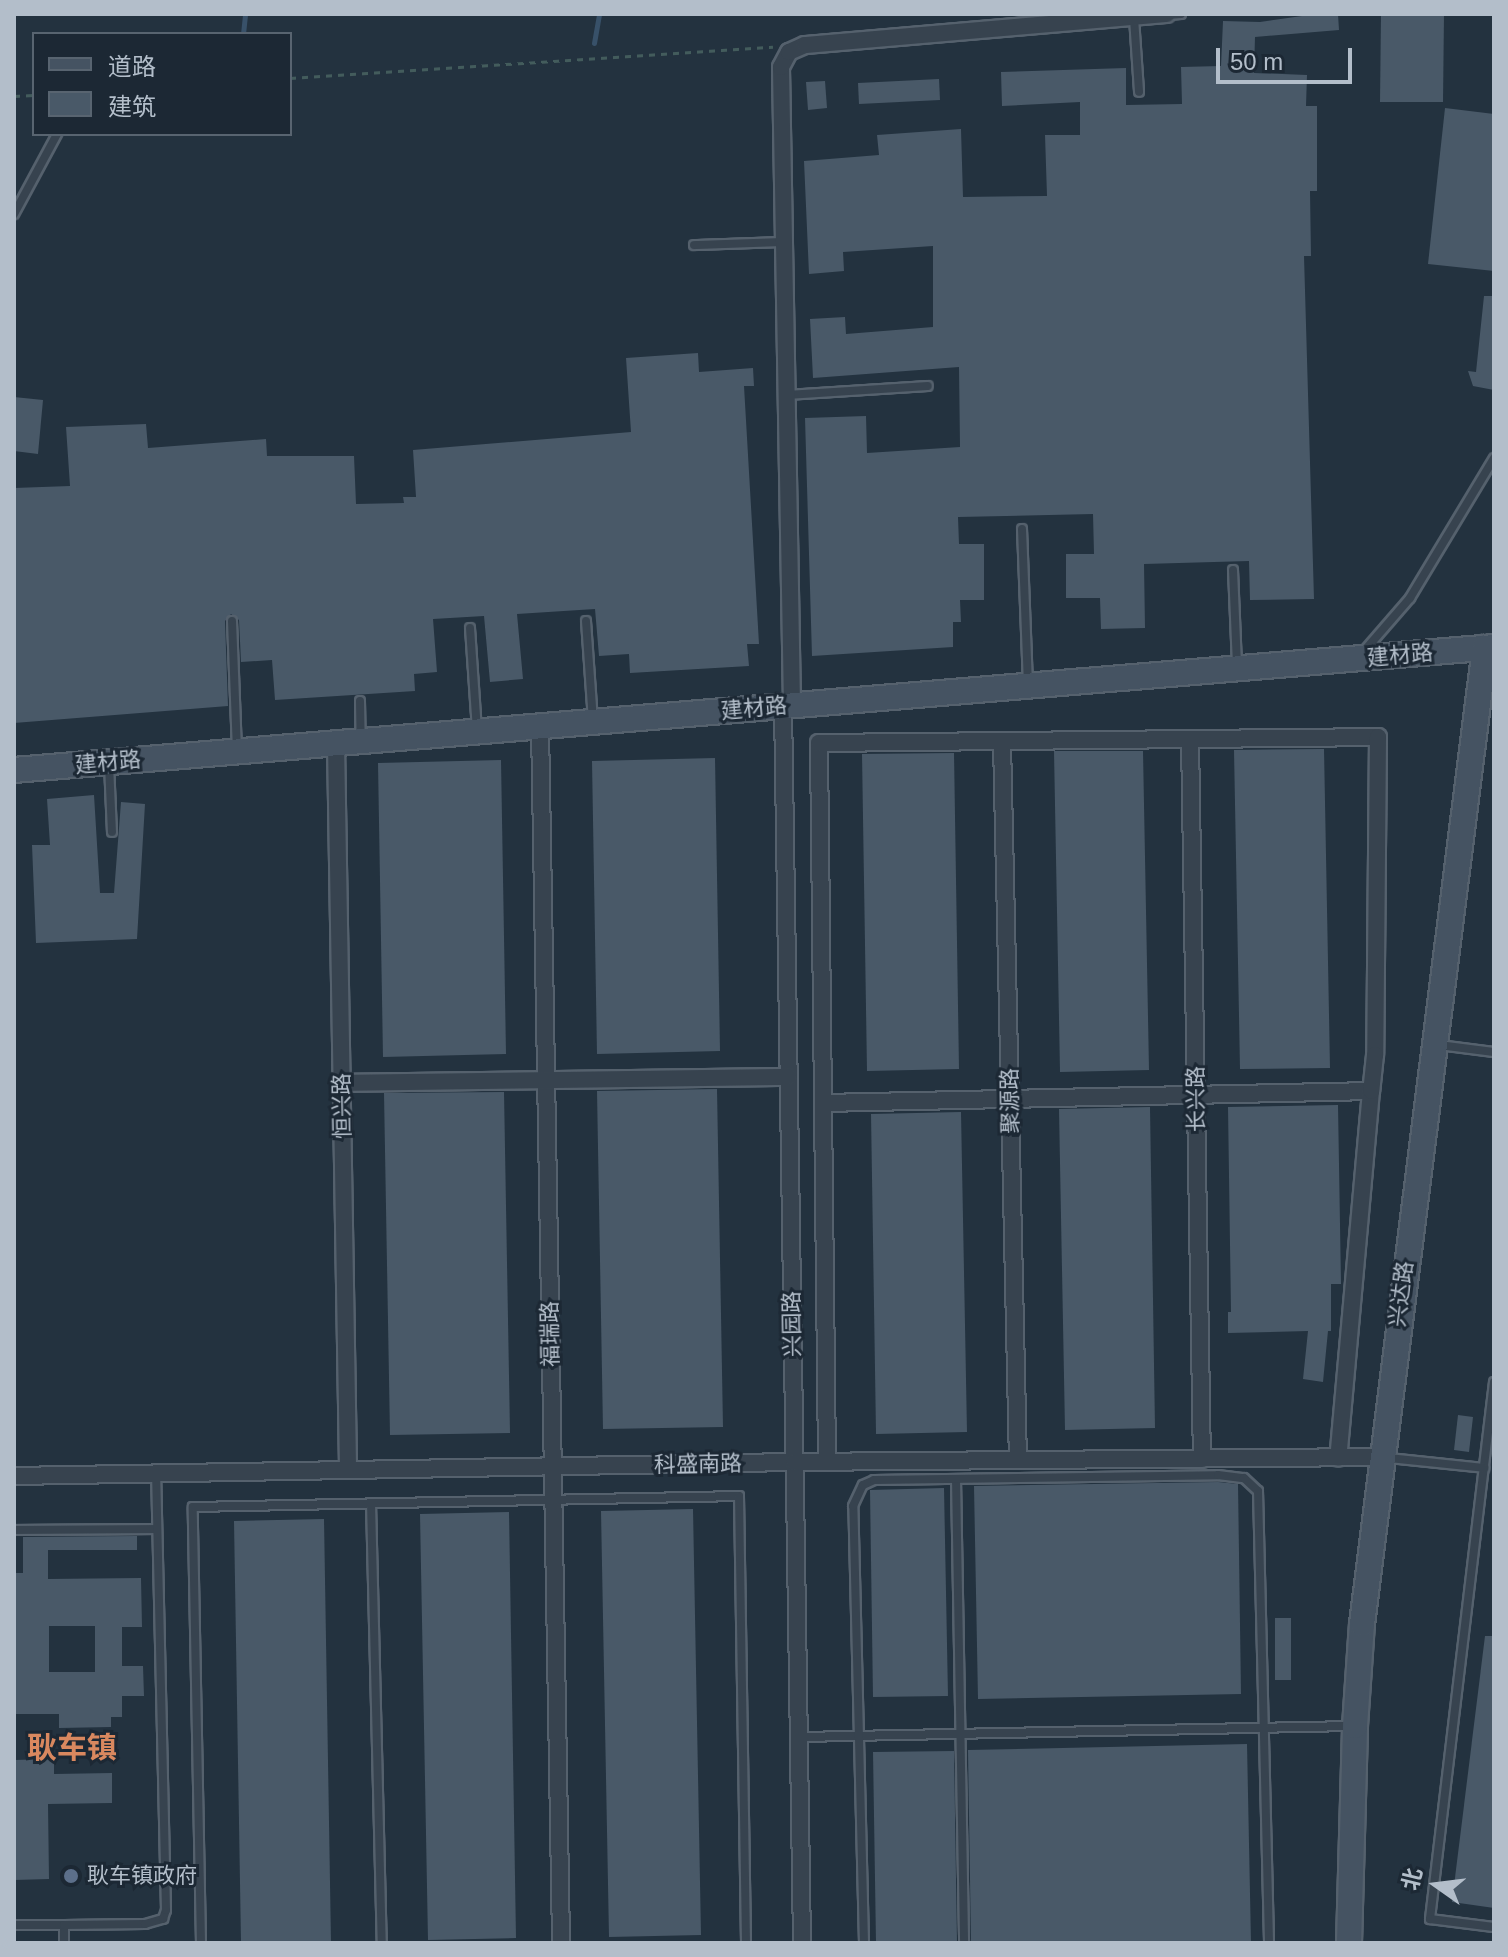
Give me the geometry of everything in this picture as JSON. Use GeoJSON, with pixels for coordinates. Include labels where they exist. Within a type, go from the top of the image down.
{"type":"FeatureCollection","features":[{"type":"Feature","properties":{"kind":"street"},"geometry":{"type":"LineString","coordinates":[[805,45],[1058,19],[1134,18],[1167,14]]}},
{"type":"Feature","properties":{"kind":"street","name":"兴园路"},"geometry":{"type":"LineString","coordinates":[[802,1943],[789,1077],[787,395],[781,67],[789,52],[805,45]]}},
{"type":"Feature","properties":{"kind":"street","name":"建材路"},"geometry":{"type":"LineString","coordinates":[[14,770],[1490,647]]}},
{"type":"Feature","properties":{"kind":"street","name":"兴达路"},"geometry":{"type":"LineString","coordinates":[[1349,1943],[1355,1726],[1362,1624],[1434,1044],[1490,647]]}},
{"type":"Feature","properties":{"kind":"street","name":"福瑞路"},"geometry":{"type":"LineString","coordinates":[[540,726],[561,1943]]}},
{"type":"Feature","properties":{"kind":"street"},"geometry":{"type":"LineString","coordinates":[[827,1462],[819,743],[1378,737],[1375,1055],[1338,1458]]}},
{"type":"Feature","properties":{"kind":"street","name":"长兴路"},"geometry":{"type":"LineString","coordinates":[[1190,739],[1202,1459]]}},
{"type":"Feature","properties":{"kind":"street","name":"聚源路"},"geometry":{"type":"LineString","coordinates":[[1002,741],[1018,1460]]}},
{"type":"Feature","properties":{"kind":"street","name":"恒兴路"},"geometry":{"type":"LineString","coordinates":[[336,743],[348,1470]]}},
{"type":"Feature","properties":{"kind":"street"},"geometry":{"type":"LineString","coordinates":[[342,1083],[789,1077]]}},
{"type":"Feature","properties":{"kind":"street"},"geometry":{"type":"LineString","coordinates":[[823,1103],[1371,1091]]}},
{"type":"Feature","properties":{"kind":"street","name":"科盛南路"},"geometry":{"type":"LineString","coordinates":[[14,1476],[794,1462],[1383,1457]]}},
{"type":"Feature","properties":{"kind":"lane"},"geometry":{"type":"LineString","coordinates":[[1167,14],[1181,14]]}},
{"type":"Feature","properties":{"kind":"lane"},"geometry":{"type":"LineString","coordinates":[[1134,18],[1139,92]]}},
{"type":"Feature","properties":{"kind":"lane"},"geometry":{"type":"LineString","coordinates":[[14,214],[56,136]]}},
{"type":"Feature","properties":{"kind":"lane"},"geometry":{"type":"LineString","coordinates":[[694,245],[785,242]]}},
{"type":"Feature","properties":{"kind":"lane"},"geometry":{"type":"LineString","coordinates":[[787,395],[928,386]]}},
{"type":"Feature","properties":{"kind":"lane"},"geometry":{"type":"LineString","coordinates":[[1358,658],[1410,598],[1494,458]]}},
{"type":"Feature","properties":{"kind":"lane"},"geometry":{"type":"LineString","coordinates":[[1022,529],[1028,686]]}},
{"type":"Feature","properties":{"kind":"lane"},"geometry":{"type":"LineString","coordinates":[[1233,570],[1237,668]]}},
{"type":"Feature","properties":{"kind":"lane"},"geometry":{"type":"LineString","coordinates":[[232,621],[237,751]]}},
{"type":"Feature","properties":{"kind":"lane"},"geometry":{"type":"LineString","coordinates":[[586,621],[593,722]]}},
{"type":"Feature","properties":{"kind":"lane"},"geometry":{"type":"LineString","coordinates":[[470,628],[477,731]]}},
{"type":"Feature","properties":{"kind":"lane"},"geometry":{"type":"LineString","coordinates":[[360,701],[361,741]]}},
{"type":"Feature","properties":{"kind":"lane"},"geometry":{"type":"LineString","coordinates":[[108,762],[112,832]]}},
{"type":"Feature","properties":{"kind":"lane"},"geometry":{"type":"LineString","coordinates":[[1434,1044],[1494,1052]]}},
{"type":"Feature","properties":{"kind":"lane"},"geometry":{"type":"LineString","coordinates":[[1494,1382],[1430,1919],[1494,1927]]}},
{"type":"Feature","properties":{"kind":"lane"},"geometry":{"type":"LineString","coordinates":[[1383,1457],[1484,1468]]}},
{"type":"Feature","properties":{"kind":"lane"},"geometry":{"type":"LineString","coordinates":[[14,1925],[154,1923],[163,1919],[166,1910],[156,1474]]}},
{"type":"Feature","properties":{"kind":"lane"},"geometry":{"type":"LineString","coordinates":[[864,1943],[856,1496],[863,1485],[874,1480],[1218,1475],[1236,1476],[1250,1482],[1258,1491],[1269,1943]]}},
{"type":"Feature","properties":{"kind":"lane"},"geometry":{"type":"LineString","coordinates":[[956,1479],[964,1943]]}},
{"type":"Feature","properties":{"kind":"lane"},"geometry":{"type":"LineString","coordinates":[[201,1943],[193,1507],[739,1496],[746,1943]]}},
{"type":"Feature","properties":{"kind":"lane"},"geometry":{"type":"LineString","coordinates":[[371,1503],[382,1943]]}},
{"type":"Feature","properties":{"kind":"lane"},"geometry":{"type":"LineString","coordinates":[[14,1530],[157,1529]]}},
{"type":"Feature","properties":{"kind":"lane"},"geometry":{"type":"LineString","coordinates":[[799,1738],[1355,1726]]}},
{"type":"Feature","properties":{"kind":"lane"},"geometry":{"type":"LineString","coordinates":[[64,1925],[64,1943]]}},
{"type":"Feature","properties":{"kind":"path"},"geometry":{"type":"LineString","coordinates":[[292,78],[805,45]]}},
{"type":"Feature","properties":{"kind":"building"},"geometry":{"type":"Polygon","coordinates":[[[1338,14],[1339,30],[1255,37],[1254,73],[1307,75],[1306,106],[1317,106],[1317,191],[1310,191],[1311,256],[1304,256],[1314,599],[1250,600],[1249,561],[1144,564],[1145,628],[1101,629],[1100,598],[1066,598],[1066,554],[1094,554],[1093,514],[958,517],[959,544],[984,544],[984,600],[960,600],[961,622],[953,622],[953,647],[812,656],[805,418],[866,416],[867,453],[960,447],[959,367],[813,378],[810,319],[845,317],[846,334],[933,327],[933,246],[843,252],[844,271],[809,274],[804,161],[879,155],[877,135],[961,129],[963,197],[1047,196],[1045,135],[1080,135],[1080,102],[1002,106],[1001,72],[1126,68],[1126,105],[1182,104],[1181,67],[1221,66],[1223,21],[1260,22],[1338,14]]]}},
{"type":"Feature","properties":{"kind":"building"},"geometry":{"type":"Polygon","coordinates":[[[1381,14],[1444,14],[1443,102],[1380,102],[1381,14]]]}},
{"type":"Feature","properties":{"kind":"building"},"geometry":{"type":"Polygon","coordinates":[[[939,79],[940,100],[859,104],[858,83],[939,79]]]}},
{"type":"Feature","properties":{"kind":"building"},"geometry":{"type":"Polygon","coordinates":[[[825,81],[827,108],[808,110],[806,82],[825,81]]]}},
{"type":"Feature","properties":{"kind":"building"},"geometry":{"type":"Polygon","coordinates":[[[1445,108],[1494,114],[1494,271],[1428,264],[1445,108]]]}},
{"type":"Feature","properties":{"kind":"building"},"geometry":{"type":"Polygon","coordinates":[[[1484,296],[1494,296],[1494,390],[1473,386],[1468,371],[1476,372],[1484,296]]]}},
{"type":"Feature","properties":{"kind":"building"},"geometry":{"type":"Polygon","coordinates":[[[698,353],[699,372],[753,368],[754,386],[744,386],[759,644],[747,644],[749,666],[630,673],[629,654],[599,656],[595,609],[517,614],[523,679],[490,682],[484,616],[433,619],[437,672],[414,674],[415,691],[275,700],[272,660],[241,662],[239,620],[231,614],[225,621],[228,706],[14,723],[14,488],[70,486],[66,427],[146,424],[148,448],[266,439],[267,456],[354,456],[356,504],[404,503],[403,497],[416,497],[413,450],[631,432],[626,358],[698,353]]]}},
{"type":"Feature","properties":{"kind":"building"},"geometry":{"type":"Polygon","coordinates":[[[14,397],[43,400],[38,454],[14,451],[14,397]]]}},
{"type":"Feature","properties":{"kind":"building"},"geometry":{"type":"Polygon","coordinates":[[[1324,749],[1330,1068],[1240,1069],[1234,750],[1324,749]]]}},
{"type":"Feature","properties":{"kind":"building"},"geometry":{"type":"Polygon","coordinates":[[[1054,751],[1143,751],[1149,1070],[1060,1072],[1054,751]]]}},
{"type":"Feature","properties":{"kind":"building"},"geometry":{"type":"Polygon","coordinates":[[[954,753],[959,1069],[867,1071],[862,754],[954,753]]]}},
{"type":"Feature","properties":{"kind":"building"},"geometry":{"type":"Polygon","coordinates":[[[715,758],[720,1051],[597,1054],[592,761],[715,758]]]}},
{"type":"Feature","properties":{"kind":"building"},"geometry":{"type":"Polygon","coordinates":[[[501,760],[506,1054],[383,1057],[378,763],[501,760]]]}},
{"type":"Feature","properties":{"kind":"building"},"geometry":{"type":"Polygon","coordinates":[[[94,795],[100,893],[114,893],[121,802],[145,804],[137,939],[36,943],[32,845],[50,845],[47,799],[94,795]]]}},
{"type":"Feature","properties":{"kind":"building"},"geometry":{"type":"Polygon","coordinates":[[[717,1089],[723,1427],[603,1429],[597,1091],[717,1089]]]}},
{"type":"Feature","properties":{"kind":"building"},"geometry":{"type":"Polygon","coordinates":[[[504,1092],[510,1433],[390,1435],[384,1093],[504,1092]]]}},
{"type":"Feature","properties":{"kind":"building"},"geometry":{"type":"Polygon","coordinates":[[[1338,1105],[1341,1284],[1331,1284],[1331,1331],[1328,1331],[1323,1382],[1303,1379],[1308,1331],[1228,1333],[1228,1312],[1231,1312],[1228,1107],[1338,1105]]]}},
{"type":"Feature","properties":{"kind":"building"},"geometry":{"type":"Polygon","coordinates":[[[1150,1107],[1155,1428],[1065,1430],[1059,1109],[1150,1107]]]}},
{"type":"Feature","properties":{"kind":"building"},"geometry":{"type":"Polygon","coordinates":[[[961,1112],[967,1432],[876,1434],[871,1114],[961,1112]]]}},
{"type":"Feature","properties":{"kind":"building"},"geometry":{"type":"Polygon","coordinates":[[[1458,1415],[1473,1417],[1469,1452],[1454,1450],[1458,1415]]]}},
{"type":"Feature","properties":{"kind":"building"},"geometry":{"type":"Polygon","coordinates":[[[1238,1484],[1241,1694],[978,1699],[974,1486],[1238,1484]]]}},
{"type":"Feature","properties":{"kind":"building"},"geometry":{"type":"Polygon","coordinates":[[[944,1488],[948,1696],[873,1697],[870,1490],[944,1488]]]}},
{"type":"Feature","properties":{"kind":"building"},"geometry":{"type":"Polygon","coordinates":[[[693,1509],[701,1935],[609,1937],[601,1511],[693,1509]]]}},
{"type":"Feature","properties":{"kind":"building"},"geometry":{"type":"Polygon","coordinates":[[[509,1512],[516,1938],[428,1940],[420,1514],[509,1512]]]}},
{"type":"Feature","properties":{"kind":"building"},"geometry":{"type":"Polygon","coordinates":[[[324,1519],[331,1943],[241,1943],[234,1521],[324,1519]]]}},
{"type":"Feature","properties":{"kind":"building"},"geometry":{"type":"Polygon","coordinates":[[[137,1536],[137,1550],[48,1550],[48,1579],[141,1578],[142,1627],[122,1627],[122,1666],[143,1666],[144,1696],[122,1696],[122,1717],[111,1717],[111,1727],[59,1728],[59,1714],[14,1714],[14,1573],[23,1573],[23,1537],[137,1536]],[[49,1626],[49,1672],[95,1672],[95,1626],[49,1626]]]}},
{"type":"Feature","properties":{"kind":"building"},"geometry":{"type":"Polygon","coordinates":[[[1275,1618],[1291,1618],[1291,1680],[1275,1680],[1275,1618]]]}},
{"type":"Feature","properties":{"kind":"building"},"geometry":{"type":"Polygon","coordinates":[[[1485,1636],[1494,1636],[1494,1908],[1452,1902],[1485,1636]]]}},
{"type":"Feature","properties":{"kind":"building"},"geometry":{"type":"Polygon","coordinates":[[[1247,1744],[1251,1943],[971,1943],[968,1750],[1247,1744]]]}},
{"type":"Feature","properties":{"kind":"building"},"geometry":{"type":"Polygon","coordinates":[[[954,1751],[957,1943],[876,1943],[873,1752],[954,1751]]]}},
{"type":"Feature","properties":{"kind":"building"},"geometry":{"type":"Polygon","coordinates":[[[54,1759],[54,1774],[112,1773],[112,1803],[48,1804],[49,1879],[14,1880],[14,1760],[54,1759]]]}},
{"type":"Feature","properties":{"kind":"waterway"},"geometry":{"type":"LineString","coordinates":[[243,32],[245,14]]}},
{"type":"Feature","properties":{"kind":"waterway"},"geometry":{"type":"LineString","coordinates":[[594,43],[599,14]]}},
{"type":"Feature","properties":{"kind":"place","name":"耿车镇政府"},"geometry":{"type":"Point","coordinates":[71,1876]}},
{"type":"Feature","properties":{"kind":"district","name":"耿车镇"},"geometry":{"type":"Point","coordinates":[72,1748]}}]}
